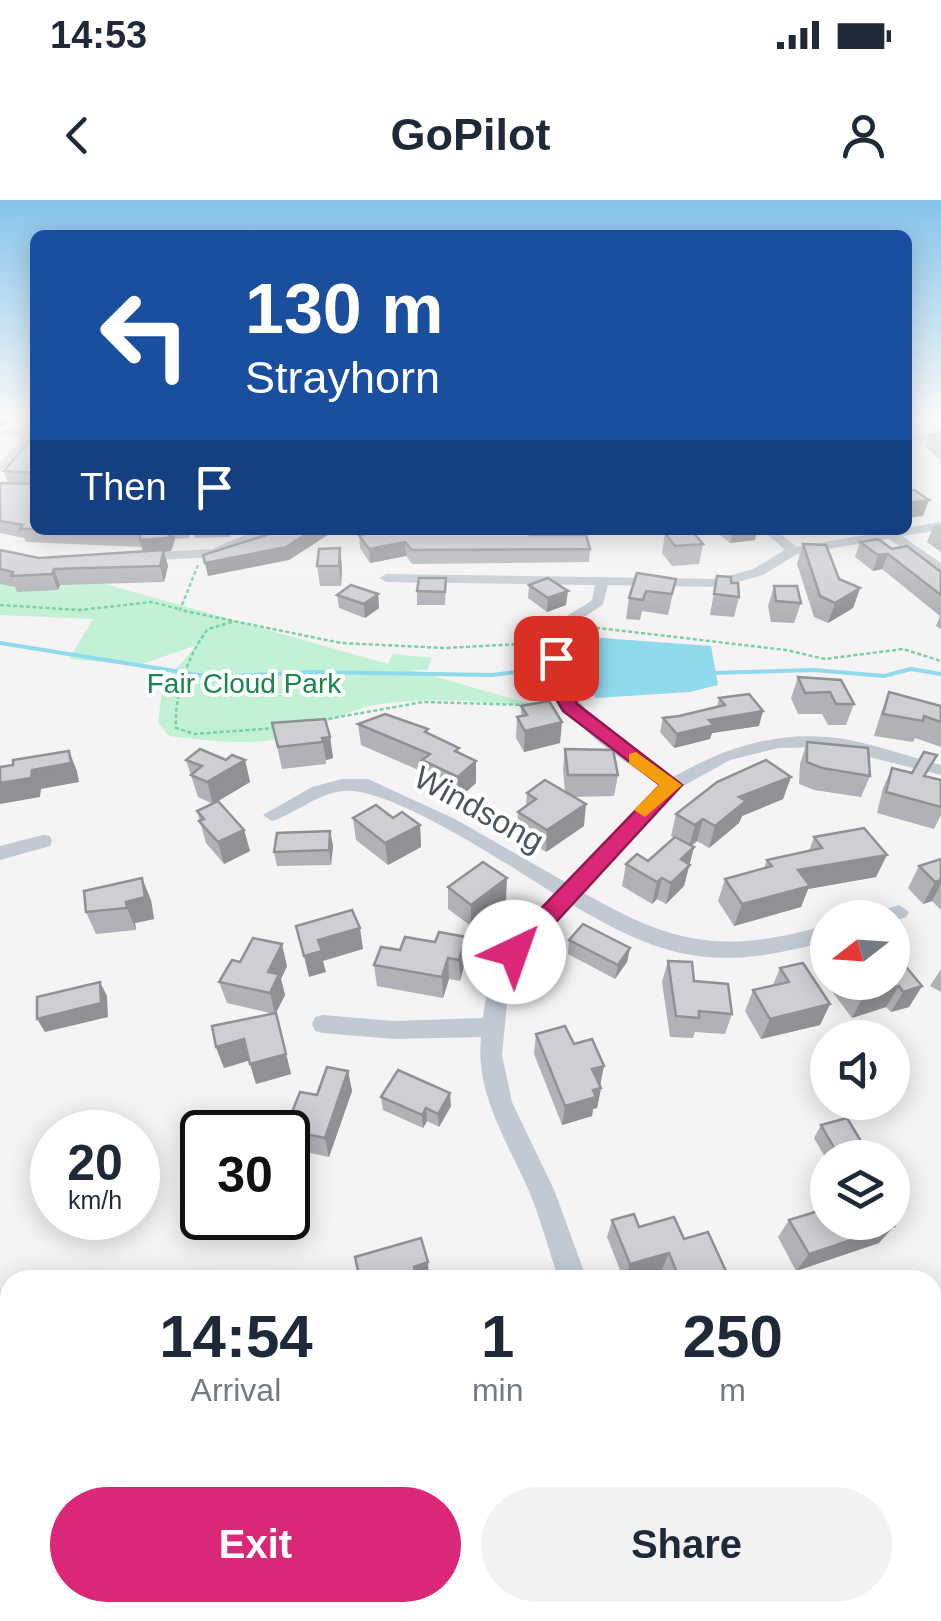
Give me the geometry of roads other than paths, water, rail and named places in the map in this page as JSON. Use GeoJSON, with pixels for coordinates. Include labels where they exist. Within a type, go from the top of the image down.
{"type":"FeatureCollection","features":[{"type":"Feature","properties":{"kind":"street"},"geometry":{"type":"LineString","coordinates":[[912,531],[941,526]]}},
{"type":"Feature","properties":{"kind":"street"},"geometry":{"type":"LineString","coordinates":[[130,557],[202,555],[232,548],[257,535]]}},
{"type":"Feature","properties":{"kind":"street"},"geometry":{"type":"LineString","coordinates":[[775,535],[789,548],[883,535]]}},
{"type":"Feature","properties":{"kind":"street"},"geometry":{"type":"LineString","coordinates":[[891,535],[941,569]]}},
{"type":"Feature","properties":{"kind":"street"},"geometry":{"type":"LineString","coordinates":[[386,578],[719,583],[745,578],[789,548],[812,540]]}},
{"type":"Feature","properties":{"kind":"street"},"geometry":{"type":"LineString","coordinates":[[602,579],[602,599],[566,624],[561,692],[570,708],[672,785]]}},
{"type":"Feature","properties":{"kind":"street"},"geometry":{"type":"LineString","coordinates":[[569,1270],[542,1192],[500,1103],[491,1027],[497,993],[514,952],[672,785],[724,756],[778,743],[830,742],[941,770]]}},
{"type":"Feature","properties":{"kind":"street","name":"Windsong"},"geometry":{"type":"LineString","coordinates":[[272,815],[317,789],[349,782],[368,785],[525,867],[568,895],[665,942],[714,951],[768,948],[810,938]]}},
{"type":"Feature","properties":{"kind":"street"},"geometry":{"type":"LineString","coordinates":[[0,852],[42,841]]}},
{"type":"Feature","properties":{"kind":"street"},"geometry":{"type":"LineString","coordinates":[[323,1024],[393,1030],[491,1027]]}},
{"type":"Feature","properties":{"kind":"water"},"geometry":{"type":"Polygon","coordinates":[[[588,637],[711,646],[718,685],[690,692],[596,698],[584,686],[579,648],[588,637]]]}},
{"type":"Feature","properties":{"kind":"waterway"},"geometry":{"type":"LineString","coordinates":[[0,643],[212,677],[312,672],[492,675],[547,668]]}},
{"type":"Feature","properties":{"kind":"waterway"},"geometry":{"type":"LineString","coordinates":[[567,669],[585,670]]}},
{"type":"Feature","properties":{"kind":"waterway"},"geometry":{"type":"LineString","coordinates":[[711,673],[814,670],[884,676],[911,669],[941,674]]}},
{"type":"Feature","properties":{"kind":"park label","name":"Fair Cloud Park"},"geometry":{"type":"Point","coordinates":[244,683]}}]}
